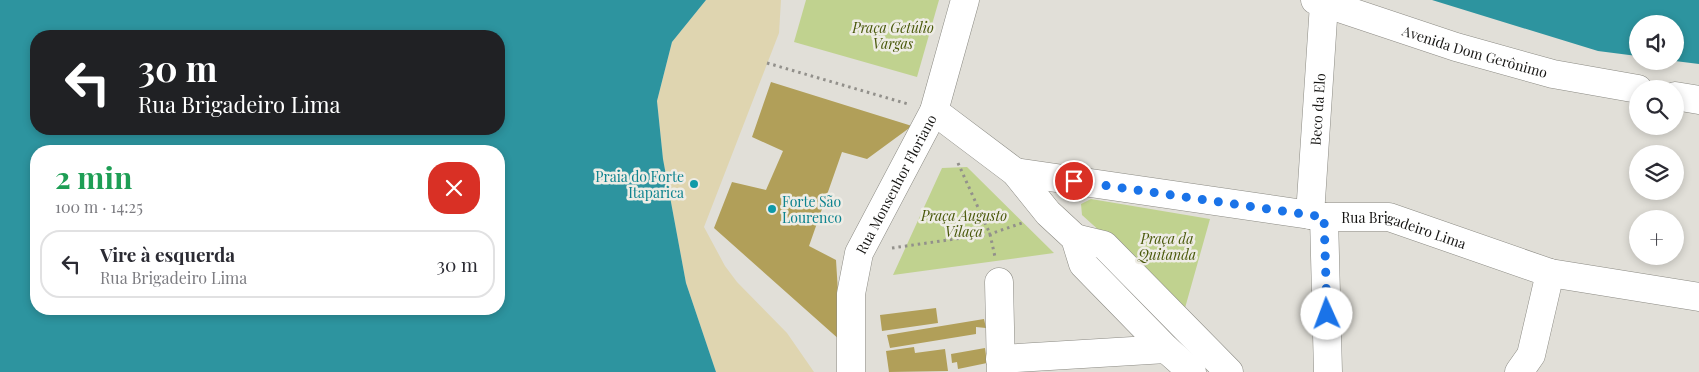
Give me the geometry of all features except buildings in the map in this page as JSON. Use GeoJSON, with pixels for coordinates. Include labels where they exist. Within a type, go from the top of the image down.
{"type":"FeatureCollection","features":[{"type":"Feature","properties":{"kind":"street","name":"Rua Monsenhor Floriano"},"geometry":{"type":"LineString","coordinates":[[851,372],[851,294],[859,253],[934,111],[965,0]]}},
{"type":"Feature","properties":{"kind":"street","name":"Avenida Dom Gerônimo"},"geometry":{"type":"LineString","coordinates":[[1319,2],[1456,47],[1553,74],[1629,87]]}},
{"type":"Feature","properties":{"kind":"street","name":"Beco da Elo"},"geometry":{"type":"LineString","coordinates":[[1319,2],[1317,216],[1328,372]]}},
{"type":"Feature","properties":{"kind":"street"},"geometry":{"type":"LineString","coordinates":[[1684,98],[1699,100]]}},
{"type":"Feature","properties":{"kind":"street"},"geometry":{"type":"LineString","coordinates":[[934,111],[1015,172],[1048,213],[1075,238],[1083,264],[1192,372]]}},
{"type":"Feature","properties":{"kind":"street","name":"Rua Brigadeiro Lima"},"geometry":{"type":"LineString","coordinates":[[1015,172],[1317,216],[1390,217],[1550,273],[1699,297]]}},
{"type":"Feature","properties":{"kind":"street"},"geometry":{"type":"LineString","coordinates":[[1075,238],[1104,244],[1229,372]]}},
{"type":"Feature","properties":{"kind":"street"},"geometry":{"type":"LineString","coordinates":[[1519,372],[1531,355],[1550,273]]}},
{"type":"Feature","properties":{"kind":"street"},"geometry":{"type":"LineString","coordinates":[[999,282],[1000,365],[1161,343]]}},
{"type":"Feature","properties":{"kind":"street"},"geometry":{"type":"LineString","coordinates":[[1161,343],[1175,318]]}},
{"type":"Feature","properties":{"kind":"path"},"geometry":{"type":"LineString","coordinates":[[767,63],[934,111]]}},
{"type":"Feature","properties":{"kind":"path"},"geometry":{"type":"LineString","coordinates":[[954,155],[990,234]]}},
{"type":"Feature","properties":{"kind":"path"},"geometry":{"type":"LineString","coordinates":[[859,253],[990,234],[1048,213]]}},
{"type":"Feature","properties":{"kind":"green space","name":"Praça Getúlio Vargas"},"geometry":{"type":"Polygon","coordinates":[[[806,0],[939,0],[917,77],[794,42],[806,0]]]}},
{"type":"Feature","properties":{"kind":"green space","name":"Praça Augusto Vilaça"},"geometry":{"type":"Polygon","coordinates":[[[967,167],[1054,253],[893,275],[942,168],[967,167]]]}},
{"type":"Feature","properties":{"kind":"green space","name":"Praça da Quitanda"},"geometry":{"type":"Polygon","coordinates":[[[1091,199],[1210,219],[1185,308],[1082,215],[1081,204],[1091,199]]]}},
{"type":"Feature","properties":{"kind":"sand","name":"Praia do Forte Itaparica"},"geometry":{"type":"Polygon","coordinates":[[[706,0],[781,0],[779,33],[704,227],[725,266],[737,282],[787,333],[814,372],[716,372],[686,283],[663,159],[657,101],[672,42],[706,0]]]}},
{"type":"Feature","properties":{"kind":"water"},"geometry":{"type":"Polygon","coordinates":[[[0,0],[706,0],[672,42],[657,101],[663,159],[686,283],[716,372],[0,372],[0,0]]]}},
{"type":"Feature","properties":{"kind":"water"},"geometry":{"type":"Polygon","coordinates":[[[1432,0],[1699,0],[1699,64],[1684,62],[1684,15],[1629,15],[1629,55],[1598,51],[1432,0]]]}},
{"type":"Feature","properties":{"kind":"place","name":"Praia do Forte Itaparica"},"geometry":{"type":"Point","coordinates":[694,184]}},
{"type":"Feature","properties":{"kind":"place","name":"Forte São Lourenco"},"geometry":{"type":"Point","coordinates":[772,209]}},
{"type":"Feature","properties":{"kind":"route"},"geometry":{"type":"LineString","coordinates":[[1074,181],[1324,217],[1327,314]]}}]}
